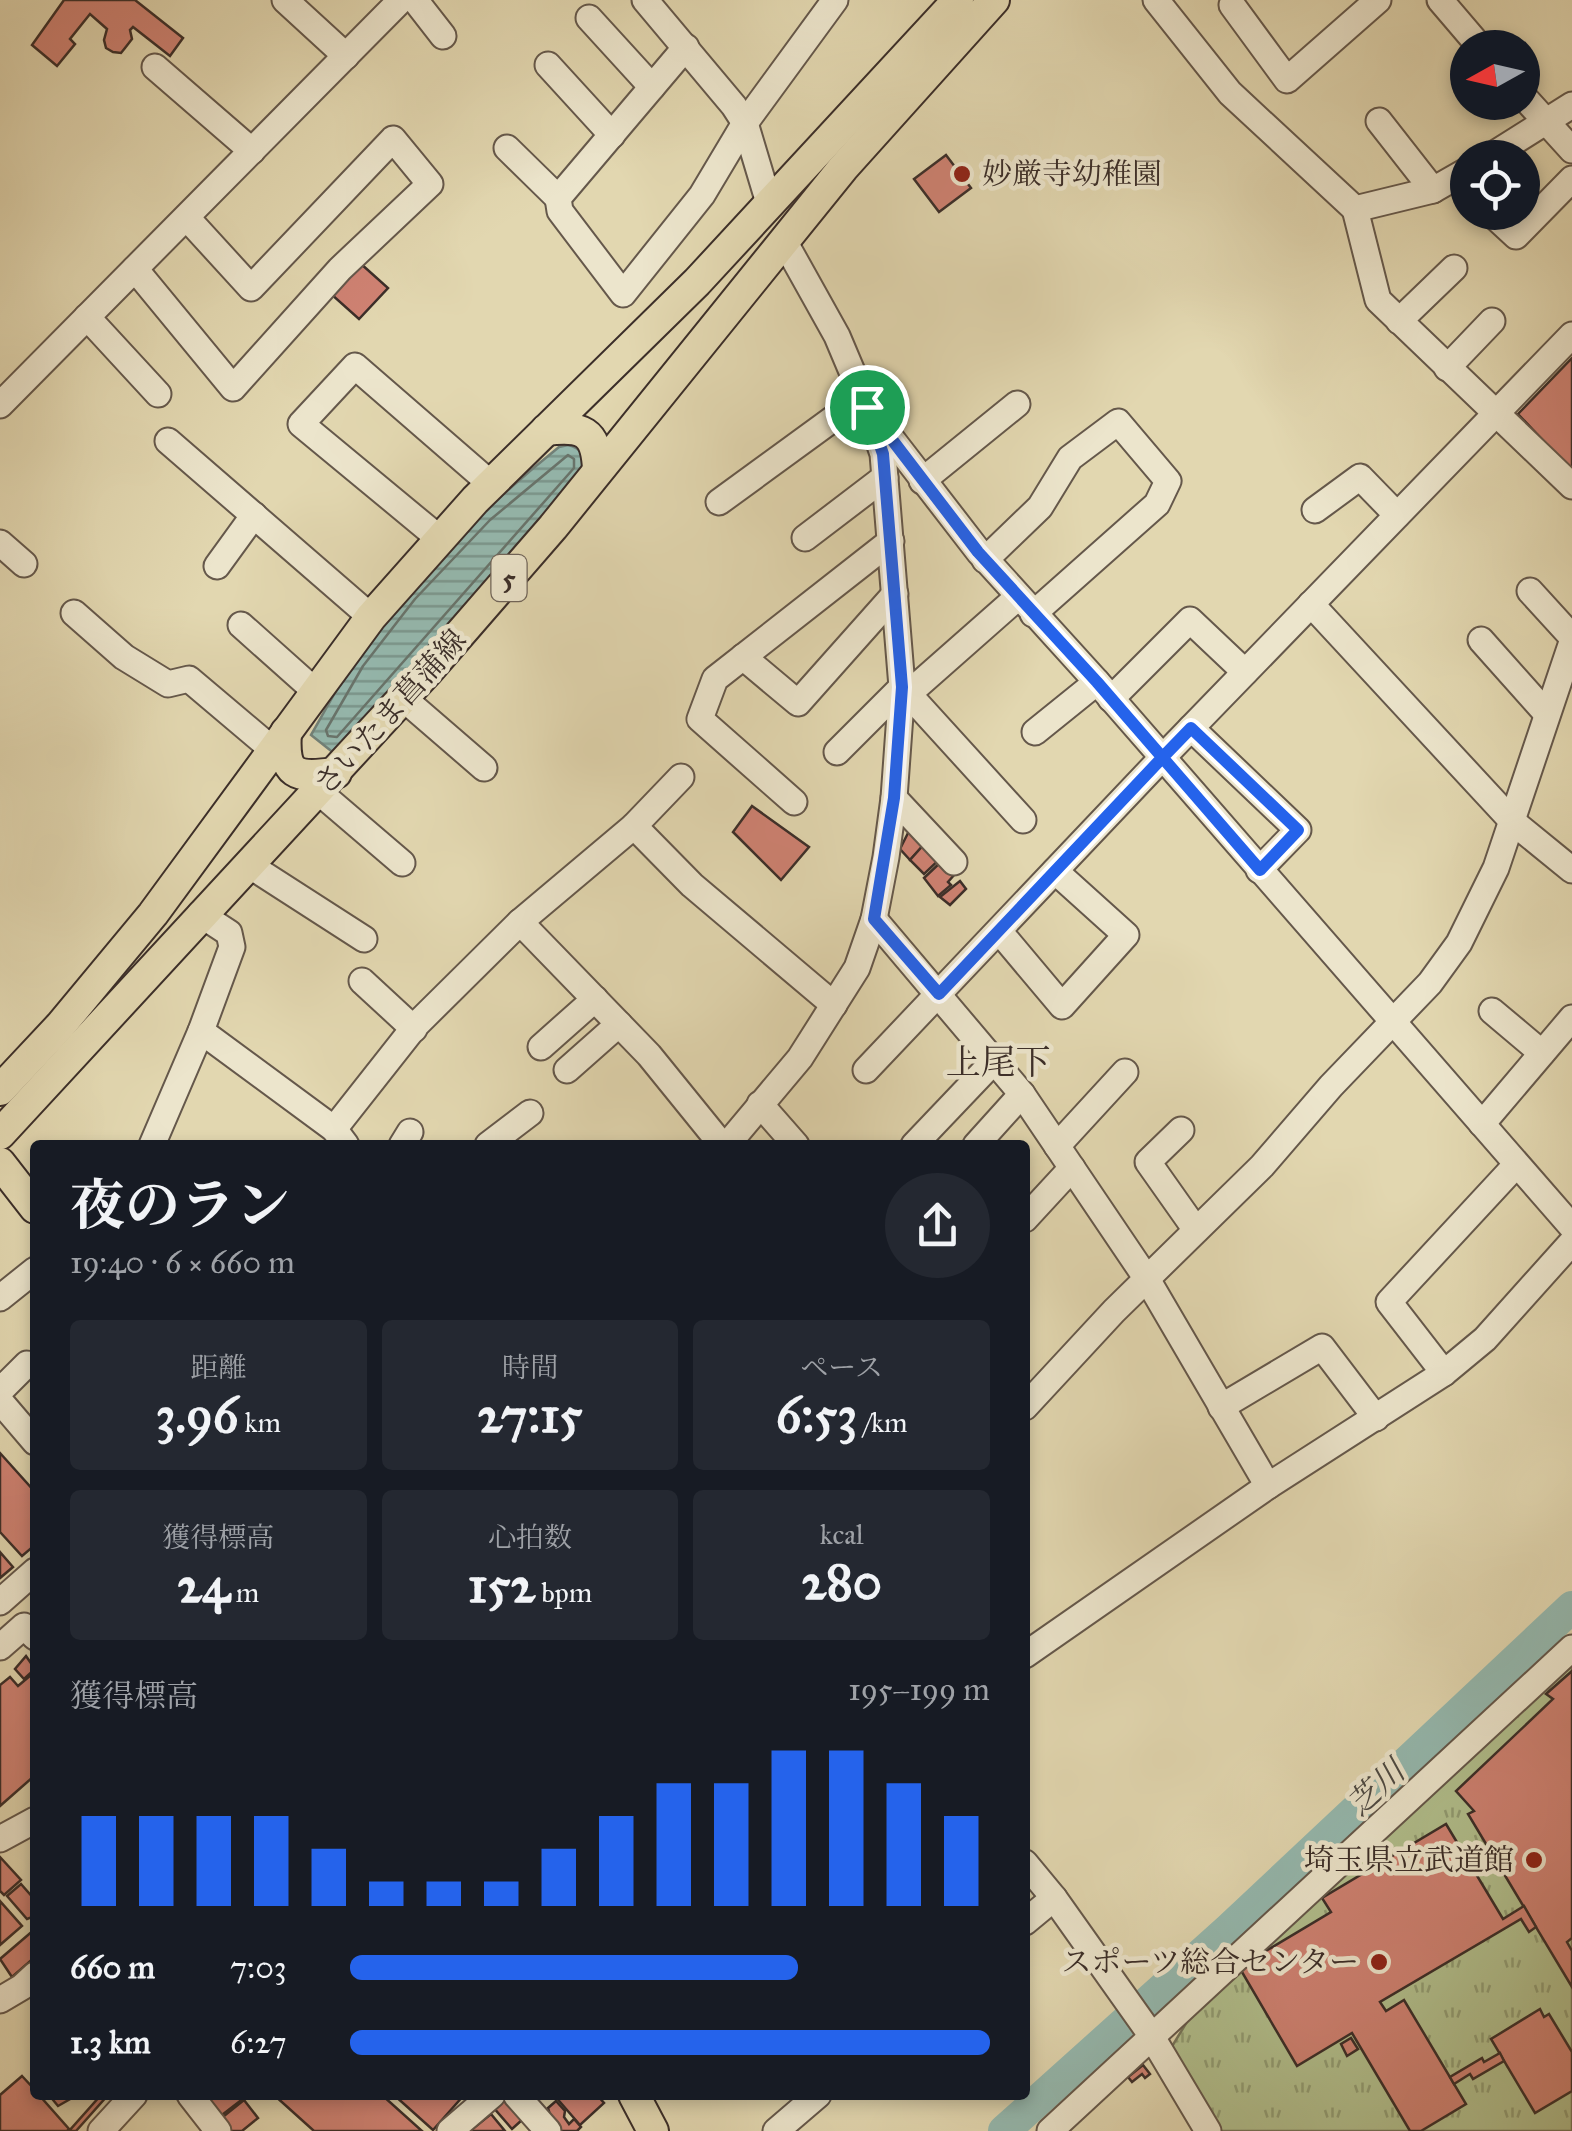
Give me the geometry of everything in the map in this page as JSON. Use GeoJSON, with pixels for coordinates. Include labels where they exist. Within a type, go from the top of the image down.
{"type":"FeatureCollection","features":[{"type":"Feature","properties":{"kind":"main road","name":"さいたま菖蒲線"},"geometry":{"type":"LineString","coordinates":[[0,1090],[130,942],[371,617],[491,484],[697,282],[958,0]]}},
{"type":"Feature","properties":{"kind":"main road","name":"さいたま菖蒲線"},"geometry":{"type":"LineString","coordinates":[[0,1134],[404,698],[552,527],[892,112],[994,0]]}},
{"type":"Feature","properties":{"kind":"main road"},"geometry":{"type":"LineString","coordinates":[[546,430],[573,427],[589,437],[597,450],[598,470]]}},
{"type":"Feature","properties":{"kind":"main road"},"geometry":{"type":"LineString","coordinates":[[280,741],[284,758],[298,772],[327,783]]}},
{"type":"Feature","properties":{"kind":"main road"},"geometry":{"type":"LineString","coordinates":[[0,1163],[30,1202]]}},
{"type":"Feature","properties":{"kind":"main road"},"geometry":{"type":"LineString","coordinates":[[637,2100],[653,2131]]}},
{"type":"Feature","properties":{"kind":"street"},"geometry":{"type":"LineString","coordinates":[[285,0],[346,56]]}},
{"type":"Feature","properties":{"kind":"street"},"geometry":{"type":"LineString","coordinates":[[0,405],[401,0]]}},
{"type":"Feature","properties":{"kind":"street"},"geometry":{"type":"LineString","coordinates":[[414,0],[443,36]]}},
{"type":"Feature","properties":{"kind":"street"},"geometry":{"type":"LineString","coordinates":[[645,0],[745,123],[769,203]]}},
{"type":"Feature","properties":{"kind":"street"},"geometry":{"type":"LineString","coordinates":[[507,148],[558,198],[560,211],[624,294],[702,195],[745,123],[835,0]]}},
{"type":"Feature","properties":{"kind":"street"},"geometry":{"type":"LineString","coordinates":[[1156,0],[1230,92],[1356,209],[1378,300],[1572,486]]}},
{"type":"Feature","properties":{"kind":"street"},"geometry":{"type":"LineString","coordinates":[[1232,5],[1287,80],[1378,0]]}},
{"type":"Feature","properties":{"kind":"street"},"geometry":{"type":"LineString","coordinates":[[1440,0],[1466,30]]}},
{"type":"Feature","properties":{"kind":"street"},"geometry":{"type":"LineString","coordinates":[[589,18],[652,87]]}},
{"type":"Feature","properties":{"kind":"street"},"geometry":{"type":"LineString","coordinates":[[558,198],[686,47]]}},
{"type":"Feature","properties":{"kind":"street"},"geometry":{"type":"LineString","coordinates":[[548,65],[612,135]]}},
{"type":"Feature","properties":{"kind":"street"},"geometry":{"type":"LineString","coordinates":[[155,67],[252,152]]}},
{"type":"Feature","properties":{"kind":"street"},"geometry":{"type":"LineString","coordinates":[[1518,140],[1572,105]]}},
{"type":"Feature","properties":{"kind":"street"},"geometry":{"type":"LineString","coordinates":[[1540,115],[1572,150]]}},
{"type":"Feature","properties":{"kind":"street"},"geometry":{"type":"LineString","coordinates":[[1379,121],[1450,179]]}},
{"type":"Feature","properties":{"kind":"street"},"geometry":{"type":"LineString","coordinates":[[136,269],[233,388],[340,269],[430,184],[393,139],[251,288],[186,218]]}},
{"type":"Feature","properties":{"kind":"street"},"geometry":{"type":"LineString","coordinates":[[1540,212],[1572,179]]}},
{"type":"Feature","properties":{"kind":"street"},"geometry":{"type":"LineString","coordinates":[[1356,209],[1450,184]]}},
{"type":"Feature","properties":{"kind":"street"},"geometry":{"type":"LineString","coordinates":[[729,1140],[800,1058],[857,968],[874,919],[894,798],[905,690],[883,454],[837,336],[784,241]]}},
{"type":"Feature","properties":{"kind":"street"},"geometry":{"type":"LineString","coordinates":[[1400,321],[1454,268]]}},
{"type":"Feature","properties":{"kind":"street"},"geometry":{"type":"LineString","coordinates":[[87,317],[158,394]]}},
{"type":"Feature","properties":{"kind":"street"},"geometry":{"type":"LineString","coordinates":[[1448,368],[1492,321]]}},
{"type":"Feature","properties":{"kind":"street"},"geometry":{"type":"LineString","coordinates":[[866,1070],[1572,335]]}},
{"type":"Feature","properties":{"kind":"street"},"geometry":{"type":"LineString","coordinates":[[440,540],[301,424],[355,366],[491,484]]}},
{"type":"Feature","properties":{"kind":"street"},"geometry":{"type":"LineString","coordinates":[[865,402],[986,560],[1572,1228]]}},
{"type":"Feature","properties":{"kind":"street"},"geometry":{"type":"LineString","coordinates":[[719,502],[865,402]]}},
{"type":"Feature","properties":{"kind":"street"},"geometry":{"type":"LineString","coordinates":[[922,480],[1016,404]]}},
{"type":"Feature","properties":{"kind":"street"},"geometry":{"type":"LineString","coordinates":[[837,752],[905,690],[1157,504],[1168,481],[1118,422],[1070,458],[1040,507],[986,560]]}},
{"type":"Feature","properties":{"kind":"street"},"geometry":{"type":"LineString","coordinates":[[168,441],[371,617]]}},
{"type":"Feature","properties":{"kind":"street"},"geometry":{"type":"LineString","coordinates":[[806,538],[885,477]]}},
{"type":"Feature","properties":{"kind":"street"},"geometry":{"type":"LineString","coordinates":[[1315,510],[1360,477],[1398,515]]}},
{"type":"Feature","properties":{"kind":"street"},"geometry":{"type":"LineString","coordinates":[[217,566],[254,515]]}},
{"type":"Feature","properties":{"kind":"street"},"geometry":{"type":"LineString","coordinates":[[794,802],[700,718],[714,679],[892,541]]}},
{"type":"Feature","properties":{"kind":"street"},"geometry":{"type":"LineString","coordinates":[[0,543],[24,564]]}},
{"type":"Feature","properties":{"kind":"street"},"geometry":{"type":"LineString","coordinates":[[1030,1401],[1262,1166],[1430,983],[1459,943],[1479,906],[1513,822],[1572,640],[1530,592]]}},
{"type":"Feature","properties":{"kind":"street"},"geometry":{"type":"LineString","coordinates":[[743,658],[798,704],[895,594]]}},
{"type":"Feature","properties":{"kind":"street"},"geometry":{"type":"LineString","coordinates":[[1311,604],[1513,822],[1572,870]]}},
{"type":"Feature","properties":{"kind":"street"},"geometry":{"type":"LineString","coordinates":[[74,613],[124,657],[168,684],[188,679],[280,741]]}},
{"type":"Feature","properties":{"kind":"street"},"geometry":{"type":"LineString","coordinates":[[1034,732],[1104,690],[1190,620],[1246,672]]}},
{"type":"Feature","properties":{"kind":"street"},"geometry":{"type":"LineString","coordinates":[[241,626],[316,690]]}},
{"type":"Feature","properties":{"kind":"street"},"geometry":{"type":"LineString","coordinates":[[1481,640],[1547,714]]}},
{"type":"Feature","properties":{"kind":"street"},"geometry":{"type":"LineString","coordinates":[[905,690],[1022,820]]}},
{"type":"Feature","properties":{"kind":"street"},"geometry":{"type":"LineString","coordinates":[[404,698],[484,768]]}},
{"type":"Feature","properties":{"kind":"street"},"geometry":{"type":"LineString","coordinates":[[1191,728],[1298,830],[1260,870]]}},
{"type":"Feature","properties":{"kind":"street"},"geometry":{"type":"LineString","coordinates":[[201,1031],[340,1137],[414,1029],[520,922],[634,826],[681,777]]}},
{"type":"Feature","properties":{"kind":"street"},"geometry":{"type":"LineString","coordinates":[[327,783],[402,863]]}},
{"type":"Feature","properties":{"kind":"street"},"geometry":{"type":"LineString","coordinates":[[894,798],[954,862]]}},
{"type":"Feature","properties":{"kind":"street"},"geometry":{"type":"LineString","coordinates":[[634,826],[692,886],[834,1004]]}},
{"type":"Feature","properties":{"kind":"street"},"geometry":{"type":"LineString","coordinates":[[250,865],[364,939]]}},
{"type":"Feature","properties":{"kind":"street"},"geometry":{"type":"LineString","coordinates":[[998,932],[1062,1006],[1126,935],[1055,871]]}},
{"type":"Feature","properties":{"kind":"street"},"geometry":{"type":"LineString","coordinates":[[154,1140],[232,947],[229,933],[200,914]]}},
{"type":"Feature","properties":{"kind":"street"},"geometry":{"type":"LineString","coordinates":[[874,919],[1022,1094],[1147,1279],[1268,1486]]}},
{"type":"Feature","properties":{"kind":"street"},"geometry":{"type":"LineString","coordinates":[[520,922],[649,1054],[721,1140]]}},
{"type":"Feature","properties":{"kind":"street"},"geometry":{"type":"LineString","coordinates":[[362,982],[414,1029]]}},
{"type":"Feature","properties":{"kind":"street"},"geometry":{"type":"LineString","coordinates":[[541,1048],[596,999]]}},
{"type":"Feature","properties":{"kind":"street"},"geometry":{"type":"LineString","coordinates":[[1492,1011],[1542,1053]]}},
{"type":"Feature","properties":{"kind":"street"},"geometry":{"type":"LineString","coordinates":[[1482,1124],[1572,1018]]}},
{"type":"Feature","properties":{"kind":"street"},"geometry":{"type":"LineString","coordinates":[[567,1070],[619,1024]]}},
{"type":"Feature","properties":{"kind":"street"},"geometry":{"type":"LineString","coordinates":[[919,1140],[994,1061]]}},
{"type":"Feature","properties":{"kind":"street"},"geometry":{"type":"LineString","coordinates":[[1057,1146],[1125,1072]]}},
{"type":"Feature","properties":{"kind":"street"},"geometry":{"type":"LineString","coordinates":[[981,1140],[1022,1094]]}},
{"type":"Feature","properties":{"kind":"street"},"geometry":{"type":"LineString","coordinates":[[760,1104],[792,1140]]}},
{"type":"Feature","properties":{"kind":"street"},"geometry":{"type":"LineString","coordinates":[[482,1140],[530,1113]]}},
{"type":"Feature","properties":{"kind":"street"},"geometry":{"type":"LineString","coordinates":[[1181,1130],[1148,1162],[1196,1230]]}},
{"type":"Feature","properties":{"kind":"street"},"geometry":{"type":"LineString","coordinates":[[1444,1372],[1388,1302],[1516,1165]]}},
{"type":"Feature","properties":{"kind":"street"},"geometry":{"type":"LineString","coordinates":[[1030,1214],[1072,1168]]}},
{"type":"Feature","properties":{"kind":"street"},"geometry":{"type":"LineString","coordinates":[[1030,1652],[1268,1486],[1444,1372],[1485,1340],[1572,1242]]}},
{"type":"Feature","properties":{"kind":"street"},"geometry":{"type":"LineString","coordinates":[[0,1298],[30,1274]]}},
{"type":"Feature","properties":{"kind":"street"},"geometry":{"type":"LineString","coordinates":[[1222,1407],[1322,1347],[1376,1418]]}},
{"type":"Feature","properties":{"kind":"street"},"geometry":{"type":"LineString","coordinates":[[0,1392],[30,1365]]}},
{"type":"Feature","properties":{"kind":"street"},"geometry":{"type":"LineString","coordinates":[[0,1400],[30,1436]]}},
{"type":"Feature","properties":{"kind":"street"},"geometry":{"type":"LineString","coordinates":[[0,1602],[30,1575]]}},
{"type":"Feature","properties":{"kind":"street"},"geometry":{"type":"LineString","coordinates":[[0,1647],[24,1626],[30,1632]]}},
{"type":"Feature","properties":{"kind":"street"},"geometry":{"type":"LineString","coordinates":[[1050,2131],[1572,1648]]}},
{"type":"Feature","properties":{"kind":"street"},"geometry":{"type":"LineString","coordinates":[[0,1839],[30,1823]]}},
{"type":"Feature","properties":{"kind":"street"},"geometry":{"type":"LineString","coordinates":[[1030,1870],[1151,2035],[1204,2128]]}},
{"type":"Feature","properties":{"kind":"street"},"geometry":{"type":"LineString","coordinates":[[1030,1918],[1054,1898]]}},
{"type":"Feature","properties":{"kind":"street"},"geometry":{"type":"LineString","coordinates":[[0,2000],[30,1980]]}},
{"type":"Feature","properties":{"kind":"street"},"geometry":{"type":"LineString","coordinates":[[101,2131],[129,2100]]}},
{"type":"Feature","properties":{"kind":"street"},"geometry":{"type":"LineString","coordinates":[[194,2100],[218,2131]]}},
{"type":"Feature","properties":{"kind":"street"},"geometry":{"type":"LineString","coordinates":[[450,2131],[486,2100]]}},
{"type":"Feature","properties":{"kind":"street"},"geometry":{"type":"LineString","coordinates":[[520,2100],[548,2131]]}},
{"type":"Feature","properties":{"kind":"street"},"geometry":{"type":"LineString","coordinates":[[776,2131],[812,2100]]}},
{"type":"Feature","properties":{"kind":"green space"},"geometry":{"type":"Polygon","coordinates":[[[1572,1662],[1572,2131],[1217,2131],[1171,2048],[1196,2007],[1572,1662]]]}},
{"type":"Feature","properties":{"kind":"water"},"geometry":{"type":"Polygon","coordinates":[[[568,445],[582,454],[584,471],[335,754],[311,735],[353,662],[421,575],[503,494],[559,447],[568,445]]]}},
{"type":"Feature","properties":{"kind":"building"},"geometry":{"type":"Polygon","coordinates":[[[64,0],[135,0],[183,38],[170,56],[133,27],[132,39],[121,53],[113,52],[106,48],[107,29],[90,14],[70,39],[75,44],[57,66],[32,45],[64,0]]]}},
{"type":"Feature","properties":{"kind":"building"},"geometry":{"type":"Polygon","coordinates":[[[946,155],[971,188],[939,212],[914,179],[946,155]]]}},
{"type":"Feature","properties":{"kind":"building"},"geometry":{"type":"Polygon","coordinates":[[[360,263],[388,288],[359,319],[331,294],[360,263]]]}},
{"type":"Feature","properties":{"kind":"building"},"geometry":{"type":"Polygon","coordinates":[[[1572,358],[1572,471],[1518,414],[1572,358]]]}},
{"type":"Feature","properties":{"kind":"building"},"geometry":{"type":"Polygon","coordinates":[[[752,806],[809,847],[781,880],[733,832],[752,806]]]}},
{"type":"Feature","properties":{"kind":"building"},"geometry":{"type":"Polygon","coordinates":[[[913,823],[927,841],[910,860],[900,849],[913,823]]]}},
{"type":"Feature","properties":{"kind":"building"},"geometry":{"type":"Polygon","coordinates":[[[927,841],[942,857],[924,874],[910,860],[927,841]]]}},
{"type":"Feature","properties":{"kind":"building"},"geometry":{"type":"Polygon","coordinates":[[[944,859],[955,874],[948,882],[951,885],[938,896],[924,878],[944,859]]]}},
{"type":"Feature","properties":{"kind":"building"},"geometry":{"type":"Polygon","coordinates":[[[960,881],[966,889],[950,905],[940,897],[960,881]]]}},
{"type":"Feature","properties":{"kind":"building"},"geometry":{"type":"Polygon","coordinates":[[[0,1453],[30,1486],[30,1549],[22,1556],[0,1532],[0,1453]]]}},
{"type":"Feature","properties":{"kind":"building"},"geometry":{"type":"Polygon","coordinates":[[[0,1552],[13,1567],[0,1578],[0,1552]]]}},
{"type":"Feature","properties":{"kind":"building"},"geometry":{"type":"Polygon","coordinates":[[[26,1656],[30,1674],[24,1679],[15,1669],[26,1656]]]}},
{"type":"Feature","properties":{"kind":"building","name":"埼玉県立武道館"},"geometry":{"type":"Polygon","coordinates":[[[1572,1671],[1572,1938],[1567,1942],[1572,1951],[1572,1987],[1468,1814],[1474,1811],[1456,1791],[1553,1699],[1546,1694],[1572,1671]]]}},
{"type":"Feature","properties":{"kind":"building"},"geometry":{"type":"Polygon","coordinates":[[[30,1676],[30,1780],[0,1806],[0,1685],[10,1677],[18,1686],[30,1676]]]}},
{"type":"Feature","properties":{"kind":"building"},"geometry":{"type":"Polygon","coordinates":[[[1446,1824],[1503,1919],[1524,1906],[1536,1927],[1529,1932],[1521,1919],[1380,2002],[1386,2011],[1404,2000],[1466,2104],[1421,2131],[1410,2131],[1352,2033],[1297,2066],[1239,1967],[1331,1912],[1322,1898],[1446,1824]]]}},
{"type":"Feature","properties":{"kind":"building"},"geometry":{"type":"Polygon","coordinates":[[[0,1857],[21,1880],[4,1895],[0,1891],[0,1857]]]}},
{"type":"Feature","properties":{"kind":"building"},"geometry":{"type":"Polygon","coordinates":[[[21,1884],[30,1894],[30,1918],[27,1919],[7,1896],[21,1884]]]}},
{"type":"Feature","properties":{"kind":"building"},"geometry":{"type":"Polygon","coordinates":[[[0,1901],[22,1926],[0,1945],[0,1901]]]}},
{"type":"Feature","properties":{"kind":"building"},"geometry":{"type":"Polygon","coordinates":[[[30,1933],[30,1961],[12,1977],[0,1959],[30,1933]]]}},
{"type":"Feature","properties":{"kind":"building"},"geometry":{"type":"Polygon","coordinates":[[[1540,2009],[1544,2017],[1549,2014],[1572,2052],[1572,2091],[1535,2113],[1491,2039],[1540,2009]]]}},
{"type":"Feature","properties":{"kind":"building"},"geometry":{"type":"Polygon","coordinates":[[[1351,2038],[1358,2049],[1347,2056],[1341,2044],[1351,2038]]]}},
{"type":"Feature","properties":{"kind":"building"},"geometry":{"type":"Polygon","coordinates":[[[1500,2053],[1504,2061],[1473,2079],[1470,2074],[1454,2084],[1450,2077],[1482,2058],[1484,2062],[1500,2053]]]}},
{"type":"Feature","properties":{"kind":"building"},"geometry":{"type":"Polygon","coordinates":[[[1143,2065],[1150,2074],[1145,2078],[1142,2074],[1132,2082],[1128,2077],[1143,2065]]]}},
{"type":"Feature","properties":{"kind":"building"},"geometry":{"type":"Polygon","coordinates":[[[22,2076],[30,2085],[30,2100],[43,2100],[69,2129],[0,2131],[0,2095],[22,2076]]]}},
{"type":"Feature","properties":{"kind":"building"},"geometry":{"type":"Polygon","coordinates":[[[97,2100],[104,2100],[76,2131],[69,2131],[97,2100]]]}},
{"type":"Feature","properties":{"kind":"building"},"geometry":{"type":"Polygon","coordinates":[[[204,2100],[241,2100],[218,2118],[204,2100]]]}},
{"type":"Feature","properties":{"kind":"building"},"geometry":{"type":"Polygon","coordinates":[[[244,2100],[258,2118],[242,2131],[227,2131],[219,2120],[244,2100]]]}},
{"type":"Feature","properties":{"kind":"building"},"geometry":{"type":"Polygon","coordinates":[[[280,2100],[388,2100],[422,2131],[314,2131],[280,2100]]]}},
{"type":"Feature","properties":{"kind":"building"},"geometry":{"type":"Polygon","coordinates":[[[400,2100],[460,2100],[433,2130],[400,2100]]]}},
{"type":"Feature","properties":{"kind":"building"},"geometry":{"type":"Polygon","coordinates":[[[501,2100],[508,2100],[523,2119],[512,2129],[493,2107],[501,2100]]]}},
{"type":"Feature","properties":{"kind":"building"},"geometry":{"type":"Polygon","coordinates":[[[558,2100],[604,2103],[580,2125],[558,2100]]]}},
{"type":"Feature","properties":{"kind":"building"},"geometry":{"type":"Polygon","coordinates":[[[556,2101],[569,2124],[574,2119],[581,2127],[577,2131],[555,2131],[548,2108],[556,2101]]]}},
{"type":"Feature","properties":{"kind":"building"},"geometry":{"type":"Polygon","coordinates":[[[491,2114],[505,2131],[470,2131],[491,2114]]]}},
{"type":"Feature","properties":{"kind":"waterway","name":"芝川"},"geometry":{"type":"LineString","coordinates":[[1004,2131],[1228,1930],[1572,1607]]}},
{"type":"Feature","properties":{"kind":"place","name":"妙厳寺幼稚園"},"geometry":{"type":"Point","coordinates":[962,174]}},
{"type":"Feature","properties":{"kind":"place","name":"埼玉県立武道館"},"geometry":{"type":"Point","coordinates":[1534,1860]}},
{"type":"Feature","properties":{"kind":"place","name":"スポーツ総合センター"},"geometry":{"type":"Point","coordinates":[1379,1962]}},
{"type":"Feature","properties":{"kind":"district","name":"上尾下"},"geometry":{"type":"Point","coordinates":[998,1062]}},
{"type":"Feature","properties":{"kind":"route"},"geometry":{"type":"LineString","coordinates":[[867,407],[883,454],[902,687],[894,798],[874,919],[939,994],[1161,759],[1191,728],[1298,830],[1260,870],[1161,759],[1097,682],[978,552],[867,407]]}}]}
